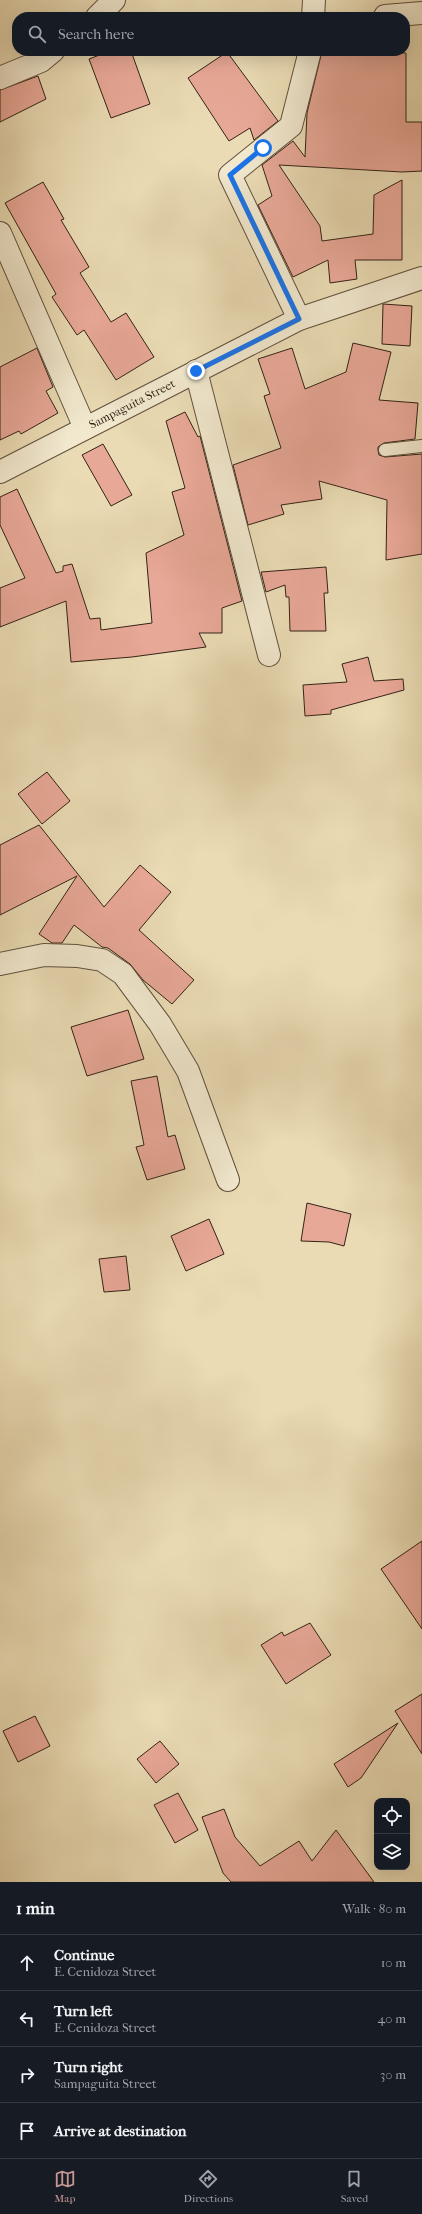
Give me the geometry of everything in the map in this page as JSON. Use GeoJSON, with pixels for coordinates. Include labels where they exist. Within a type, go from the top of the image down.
{"type":"FeatureCollection","features":[{"type":"Feature","properties":{"kind":"street"},"geometry":{"type":"LineString","coordinates":[[102,12],[114,0]]}},
{"type":"Feature","properties":{"kind":"street"},"geometry":{"type":"LineString","coordinates":[[313,12],[314,0]]}},
{"type":"Feature","properties":{"kind":"street"},"geometry":{"type":"LineString","coordinates":[[410,14],[422,13]]}},
{"type":"Feature","properties":{"kind":"street"},"geometry":{"type":"LineString","coordinates":[[0,78],[41,60],[46,56]]}},
{"type":"Feature","properties":{"kind":"street"},"geometry":{"type":"LineString","coordinates":[[299,319],[230,175],[291,126],[309,56]]}},
{"type":"Feature","properties":{"kind":"street"},"geometry":{"type":"LineString","coordinates":[[0,233],[85,428]]}},
{"type":"Feature","properties":{"kind":"street","name":"Sampaguita Street"},"geometry":{"type":"LineString","coordinates":[[0,472],[299,319],[422,278]]}},
{"type":"Feature","properties":{"kind":"street"},"geometry":{"type":"LineString","coordinates":[[196,371],[269,655]]}},
{"type":"Feature","properties":{"kind":"street"},"geometry":{"type":"LineString","coordinates":[[0,964],[44,955],[77,956],[102,960],[123,974],[160,1024],[188,1071],[228,1180]]}},
{"type":"Feature","properties":{"kind":"lane"},"geometry":{"type":"LineString","coordinates":[[386,450],[422,446]]}},
{"type":"Feature","properties":{"kind":"building"},"geometry":{"type":"Polygon","coordinates":[[[97,56],[133,56],[150,104],[111,118],[89,59],[97,56]]]}},
{"type":"Feature","properties":{"kind":"building"},"geometry":{"type":"Polygon","coordinates":[[[221,56],[230,56],[278,121],[254,140],[250,128],[229,141],[188,78],[221,56]]]}},
{"type":"Feature","properties":{"kind":"building"},"geometry":{"type":"Polygon","coordinates":[[[321,56],[406,56],[406,122],[422,122],[422,171],[402,172],[279,165],[320,226],[322,241],[373,234],[374,195],[402,180],[402,260],[355,260],[357,279],[330,283],[328,260],[293,277],[258,205],[272,196],[262,165],[293,141],[305,157],[307,113],[321,56]]]}},
{"type":"Feature","properties":{"kind":"building"},"geometry":{"type":"Polygon","coordinates":[[[38,76],[46,99],[0,122],[0,90],[38,76]]]}},
{"type":"Feature","properties":{"kind":"building"},"geometry":{"type":"Polygon","coordinates":[[[43,182],[64,219],[61,220],[89,267],[80,273],[111,322],[126,313],[154,357],[116,380],[84,330],[77,335],[52,297],[56,294],[5,203],[43,182]]]}},
{"type":"Feature","properties":{"kind":"building"},"geometry":{"type":"Polygon","coordinates":[[[383,304],[412,306],[410,346],[382,344],[383,304]]]}},
{"type":"Feature","properties":{"kind":"building"},"geometry":{"type":"Polygon","coordinates":[[[353,343],[391,352],[379,400],[418,403],[415,439],[384,443],[378,447],[378,450],[379,455],[385,457],[422,454],[422,554],[386,560],[387,500],[319,481],[322,499],[281,505],[284,514],[248,525],[233,465],[281,448],[264,396],[270,394],[258,359],[292,348],[305,389],[346,372],[353,343]]]}},
{"type":"Feature","properties":{"kind":"building"},"geometry":{"type":"Polygon","coordinates":[[[37,348],[53,387],[46,391],[58,413],[21,434],[19,431],[0,440],[0,367],[37,348]]]}},
{"type":"Feature","properties":{"kind":"building"},"geometry":{"type":"Polygon","coordinates":[[[185,412],[198,437],[200,436],[242,601],[222,608],[222,633],[199,633],[206,647],[132,657],[71,662],[66,601],[0,627],[0,588],[25,578],[0,525],[0,497],[17,489],[56,573],[63,571],[63,566],[72,564],[90,619],[100,618],[101,630],[152,623],[146,553],[184,535],[172,492],[185,488],[166,421],[185,412]]]}},
{"type":"Feature","properties":{"kind":"building"},"geometry":{"type":"Polygon","coordinates":[[[103,444],[132,495],[111,506],[82,455],[103,444]]]}},
{"type":"Feature","properties":{"kind":"building"},"geometry":{"type":"Polygon","coordinates":[[[326,567],[328,593],[324,593],[326,631],[290,631],[289,597],[286,597],[285,585],[266,592],[261,572],[326,567]]]}},
{"type":"Feature","properties":{"kind":"building"},"geometry":{"type":"Polygon","coordinates":[[[368,657],[374,681],[403,679],[404,690],[331,710],[331,714],[305,716],[303,685],[347,682],[342,664],[368,657]]]}},
{"type":"Feature","properties":{"kind":"building"},"geometry":{"type":"Polygon","coordinates":[[[47,772],[70,801],[42,824],[18,794],[47,772]]]}},
{"type":"Feature","properties":{"kind":"building"},"geometry":{"type":"Polygon","coordinates":[[[39,825],[104,907],[140,865],[171,892],[139,930],[194,980],[172,1004],[143,980],[130,964],[108,948],[102,947],[74,925],[62,943],[52,943],[39,934],[77,876],[0,915],[0,845],[39,825]]]}},
{"type":"Feature","properties":{"kind":"building"},"geometry":{"type":"Polygon","coordinates":[[[128,1010],[144,1059],[87,1076],[71,1027],[128,1010]]]}},
{"type":"Feature","properties":{"kind":"building"},"geometry":{"type":"Polygon","coordinates":[[[157,1076],[168,1137],[175,1135],[185,1169],[147,1180],[136,1147],[144,1145],[131,1081],[157,1076]]]}},
{"type":"Feature","properties":{"kind":"building"},"geometry":{"type":"Polygon","coordinates":[[[307,1203],[351,1214],[344,1246],[329,1242],[301,1241],[307,1203]]]}},
{"type":"Feature","properties":{"kind":"building"},"geometry":{"type":"Polygon","coordinates":[[[209,1219],[224,1254],[186,1271],[171,1236],[209,1219]]]}},
{"type":"Feature","properties":{"kind":"building"},"geometry":{"type":"Polygon","coordinates":[[[126,1256],[130,1290],[104,1292],[99,1259],[126,1256]]]}},
{"type":"Feature","properties":{"kind":"building"},"geometry":{"type":"Polygon","coordinates":[[[422,1541],[422,1629],[381,1569],[422,1541]]]}},
{"type":"Feature","properties":{"kind":"building"},"geometry":{"type":"Polygon","coordinates":[[[310,1623],[331,1655],[286,1684],[261,1645],[282,1632],[284,1636],[310,1623]]]}},
{"type":"Feature","properties":{"kind":"building"},"geometry":{"type":"Polygon","coordinates":[[[422,1694],[422,1754],[395,1711],[422,1694]]]}},
{"type":"Feature","properties":{"kind":"building"},"geometry":{"type":"Polygon","coordinates":[[[35,1716],[50,1746],[18,1762],[3,1731],[35,1716]]]}},
{"type":"Feature","properties":{"kind":"building"},"geometry":{"type":"Polygon","coordinates":[[[398,1723],[361,1778],[348,1787],[334,1764],[398,1723]]]}},
{"type":"Feature","properties":{"kind":"building"},"geometry":{"type":"Polygon","coordinates":[[[160,1741],[179,1764],[156,1783],[137,1759],[160,1741]]]}},
{"type":"Feature","properties":{"kind":"building"},"geometry":{"type":"Polygon","coordinates":[[[178,1793],[198,1830],[175,1843],[154,1805],[178,1793]]]}},
{"type":"Feature","properties":{"kind":"building"},"geometry":{"type":"Polygon","coordinates":[[[224,1809],[235,1837],[260,1866],[299,1841],[312,1861],[336,1830],[374,1882],[231,1882],[223,1873],[202,1817],[224,1809]]]}},
{"type":"Feature","properties":{"kind":"route"},"geometry":{"type":"LineString","coordinates":[[196,371],[299,319],[230,175],[263,148]]}}]}
